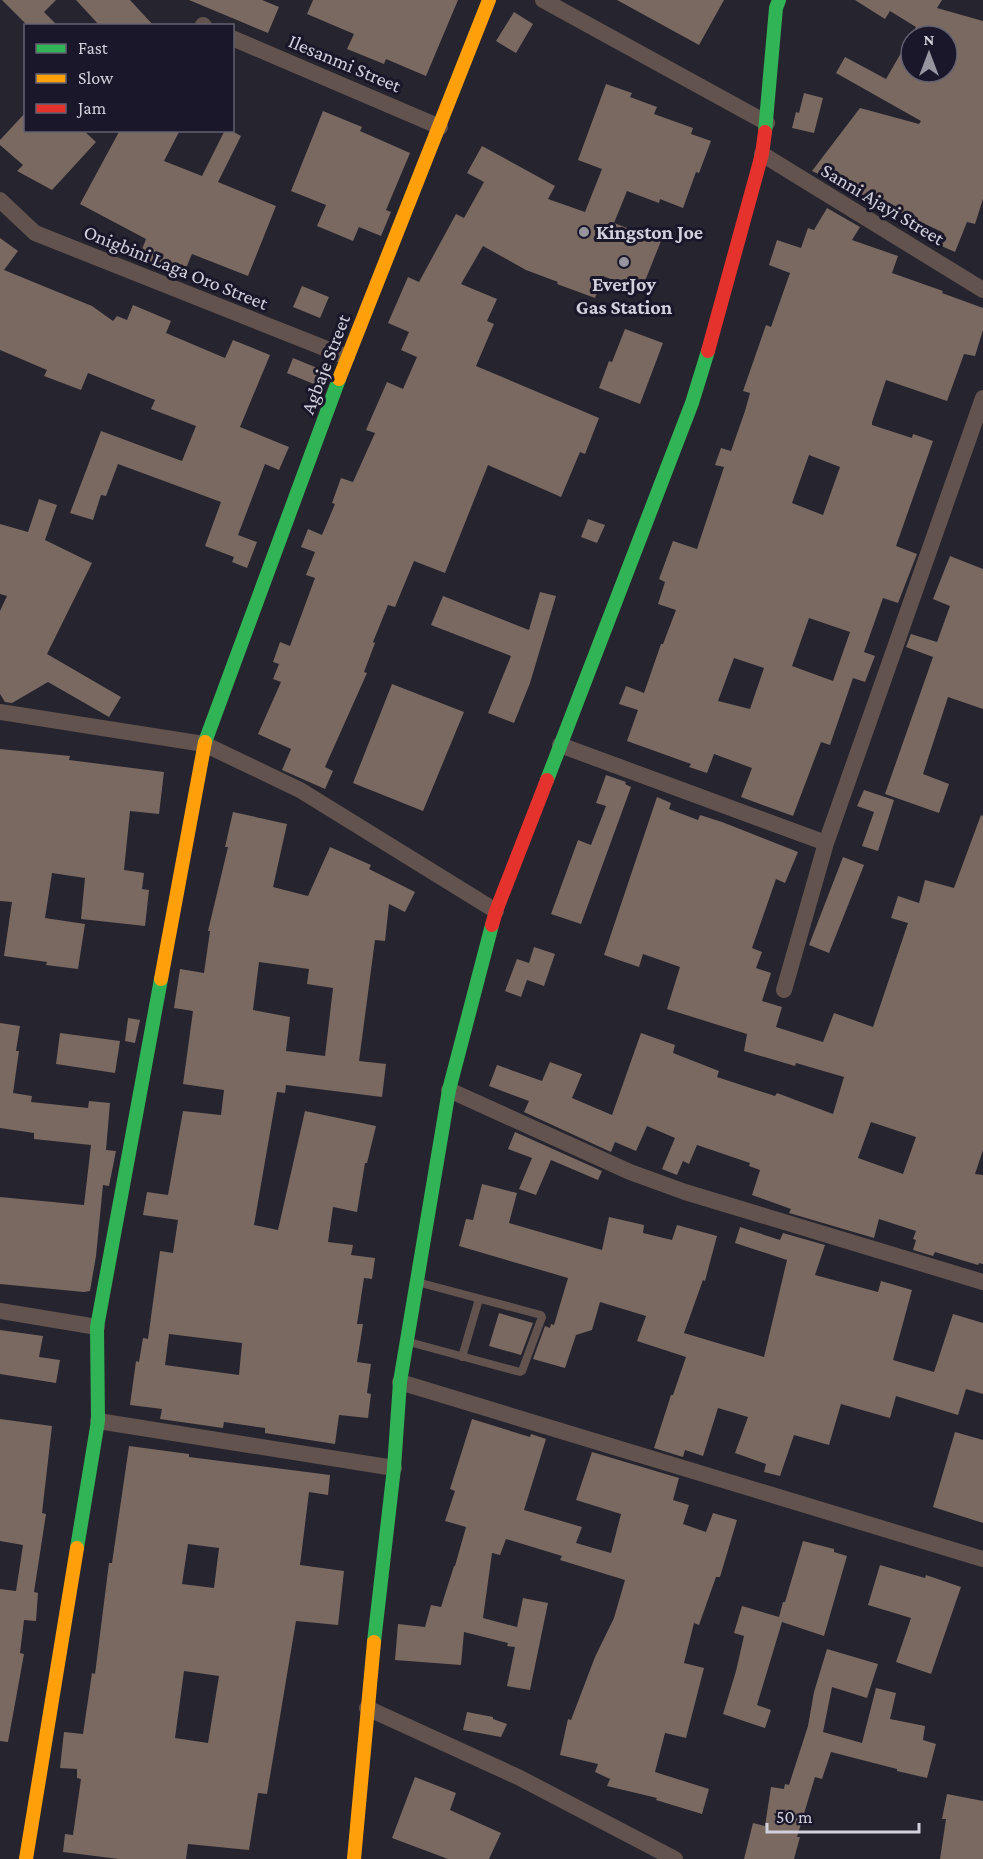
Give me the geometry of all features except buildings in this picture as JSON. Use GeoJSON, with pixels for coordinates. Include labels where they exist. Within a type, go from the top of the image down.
{"type":"FeatureCollection","features":[{"type":"Feature","properties":{"kind":"main road","name":"Agbaje Street"},"geometry":{"type":"LineString","coordinates":[[27,1859],[98,1421],[97,1327],[204,744],[347,357],[489,0]]}},
{"type":"Feature","properties":{"kind":"main road"},"geometry":{"type":"LineString","coordinates":[[354,1859],[367,1708],[394,1468],[400,1382],[449,1090],[496,911],[692,403],[714,336],[762,154],[767,123],[776,8],[779,0]]}},
{"type":"Feature","properties":{"kind":"street"},"geometry":{"type":"LineString","coordinates":[[543,0],[767,123]]}},
{"type":"Feature","properties":{"kind":"street","name":"Ilesanmi Street"},"geometry":{"type":"LineString","coordinates":[[234,39],[440,127]]}},
{"type":"Feature","properties":{"kind":"street","name":"Sanni Ajayi Street"},"geometry":{"type":"LineString","coordinates":[[762,154],[983,290]]}},
{"type":"Feature","properties":{"kind":"street","name":"Onigbini Laga Oro Street"},"geometry":{"type":"LineString","coordinates":[[0,201],[35,233],[347,357]]}},
{"type":"Feature","properties":{"kind":"street"},"geometry":{"type":"LineString","coordinates":[[784,990],[826,843],[983,398]]}},
{"type":"Feature","properties":{"kind":"street"},"geometry":{"type":"LineString","coordinates":[[0,712],[204,744],[300,790],[496,911]]}},
{"type":"Feature","properties":{"kind":"street"},"geometry":{"type":"LineString","coordinates":[[560,745],[826,843]]}},
{"type":"Feature","properties":{"kind":"street"},"geometry":{"type":"LineString","coordinates":[[449,1090],[630,1172],[674,1188],[983,1282]]}},
{"type":"Feature","properties":{"kind":"street"},"geometry":{"type":"LineString","coordinates":[[0,1311],[97,1327]]}},
{"type":"Feature","properties":{"kind":"street"},"geometry":{"type":"LineString","coordinates":[[400,1382],[983,1559]]}},
{"type":"Feature","properties":{"kind":"street"},"geometry":{"type":"LineString","coordinates":[[98,1421],[394,1468]]}},
{"type":"Feature","properties":{"kind":"street"},"geometry":{"type":"LineString","coordinates":[[367,1708],[518,1777],[675,1859]]}},
{"type":"Feature","properties":{"kind":"lane"},"geometry":{"type":"LineString","coordinates":[[407,1342],[518,1372],[522,1371],[542,1317],[417,1282]]}},
{"type":"Feature","properties":{"kind":"lane"},"geometry":{"type":"LineString","coordinates":[[462,1357],[479,1299]]}},
{"type":"Feature","properties":{"kind":"traffic: fast"},"geometry":{"type":"LineString","coordinates":[[765,132],[776,8],[779,0]]}},
{"type":"Feature","properties":{"kind":"traffic: fast"},"geometry":{"type":"LineString","coordinates":[[547,780],[692,403],[708,351]]}},
{"type":"Feature","properties":{"kind":"traffic: fast"},"geometry":{"type":"LineString","coordinates":[[205,742],[339,379]]}},
{"type":"Feature","properties":{"kind":"traffic: fast"},"geometry":{"type":"LineString","coordinates":[[374,1642],[394,1468],[400,1382],[449,1090],[492,925]]}},
{"type":"Feature","properties":{"kind":"traffic: fast"},"geometry":{"type":"LineString","coordinates":[[77,1548],[98,1421],[97,1327],[161,979]]}},
{"type":"Feature","properties":{"kind":"traffic: slow"},"geometry":{"type":"LineString","coordinates":[[339,379],[489,0]]}},
{"type":"Feature","properties":{"kind":"traffic: slow"},"geometry":{"type":"LineString","coordinates":[[161,979],[205,742]]}},
{"type":"Feature","properties":{"kind":"traffic: slow"},"geometry":{"type":"LineString","coordinates":[[26,1859],[77,1548]]}},
{"type":"Feature","properties":{"kind":"traffic: slow"},"geometry":{"type":"LineString","coordinates":[[354,1859],[374,1642]]}},
{"type":"Feature","properties":{"kind":"traffic: jam"},"geometry":{"type":"LineString","coordinates":[[708,351],[762,154],[765,132]]}},
{"type":"Feature","properties":{"kind":"traffic: jam"},"geometry":{"type":"LineString","coordinates":[[492,925],[547,780]]}},
{"type":"Feature","properties":{"kind":"place","name":"Kingston Joe"},"geometry":{"type":"Point","coordinates":[584,232]}},
{"type":"Feature","properties":{"kind":"place","name":"EverJoy Gas Station"},"geometry":{"type":"Point","coordinates":[624,262]}}]}
